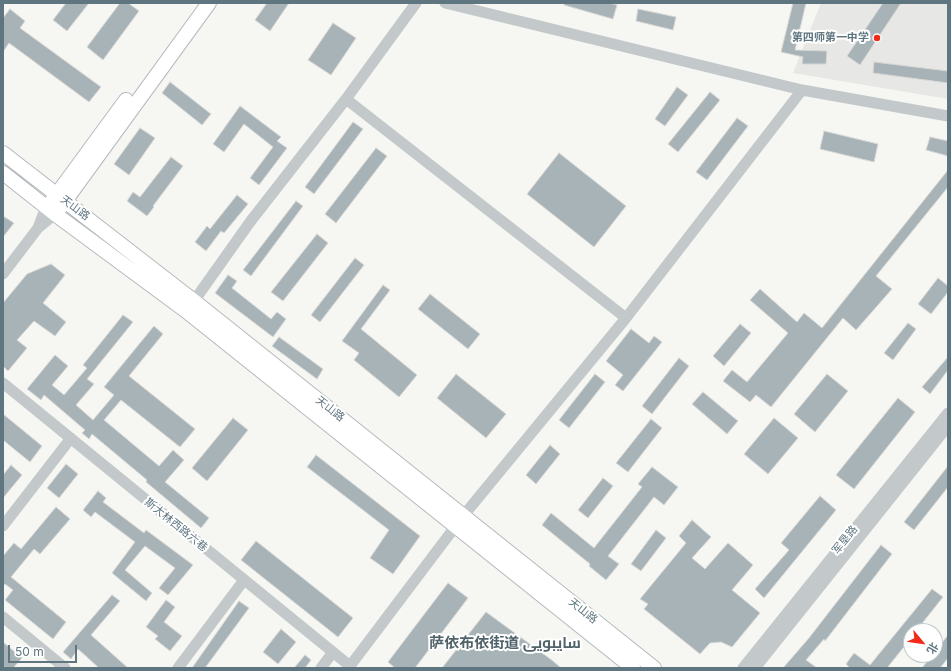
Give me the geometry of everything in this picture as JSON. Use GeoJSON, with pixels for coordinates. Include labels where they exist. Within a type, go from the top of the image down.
{"type":"FeatureCollection","features":[{"type":"Feature","properties":{"kind":"main road"},"geometry":{"type":"LineString","coordinates":[[61,198],[198,3]]}},
{"type":"Feature","properties":{"kind":"main road"},"geometry":{"type":"LineString","coordinates":[[50,211],[209,3]]}},
{"type":"Feature","properties":{"kind":"main road","name":"天山路"},"geometry":{"type":"LineString","coordinates":[[3,153],[194,301],[460,521],[633,668]]}},
{"type":"Feature","properties":{"kind":"main road","name":"天山路"},"geometry":{"type":"LineString","coordinates":[[3,173],[50,211],[185,310],[654,668]]}},
{"type":"Feature","properties":{"kind":"street"},"geometry":{"type":"LineString","coordinates":[[194,301],[250,222],[346,98],[416,3]]}},
{"type":"Feature","properties":{"kind":"street"},"geometry":{"type":"LineString","coordinates":[[445,3],[477,6],[802,90],[948,116]]}},
{"type":"Feature","properties":{"kind":"street"},"geometry":{"type":"LineString","coordinates":[[460,521],[626,318],[802,90]]}},
{"type":"Feature","properties":{"kind":"street"},"geometry":{"type":"LineString","coordinates":[[346,98],[626,318]]}},
{"type":"Feature","properties":{"kind":"street"},"geometry":{"type":"LineString","coordinates":[[3,274],[50,211]]}},
{"type":"Feature","properties":{"kind":"street","name":"斯大林西路六巷"},"geometry":{"type":"LineString","coordinates":[[3,383],[350,666],[460,521]]}},
{"type":"Feature","properties":{"kind":"street","name":"军垦路"},"geometry":{"type":"LineString","coordinates":[[743,668],[948,413]]}},
{"type":"Feature","properties":{"kind":"street","name":"军垦路"},"geometry":{"type":"LineString","coordinates":[[756,668],[948,426]]}},
{"type":"Feature","properties":{"kind":"street"},"geometry":{"type":"LineString","coordinates":[[3,526],[71,438]]}},
{"type":"Feature","properties":{"kind":"street"},"geometry":{"type":"LineString","coordinates":[[178,668],[244,580]]}},
{"type":"Feature","properties":{"kind":"street"},"geometry":{"type":"LineString","coordinates":[[3,616],[64,668]]}},
{"type":"Feature","properties":{"kind":"street"},"geometry":{"type":"LineString","coordinates":[[321,668],[333,652]]}},
{"type":"Feature","properties":{"kind":"shaded area","name":"第四师第一中学"},"geometry":{"type":"Polygon","coordinates":[[[821,3],[948,3],[948,99],[793,73],[821,3]]]}},
{"type":"Feature","properties":{"kind":"building"},"geometry":{"type":"Polygon","coordinates":[[[66,3],[89,3],[67,31],[53,20],[66,3]]]}},
{"type":"Feature","properties":{"kind":"building"},"geometry":{"type":"Polygon","coordinates":[[[120,3],[128,3],[139,11],[103,60],[87,47],[120,3]]]}},
{"type":"Feature","properties":{"kind":"building"},"geometry":{"type":"Polygon","coordinates":[[[267,3],[289,3],[270,31],[255,20],[267,3]]]}},
{"type":"Feature","properties":{"kind":"building"},"geometry":{"type":"Polygon","coordinates":[[[565,3],[609,3],[617,5],[613,19],[564,5],[565,3]]]}},
{"type":"Feature","properties":{"kind":"building"},"geometry":{"type":"Polygon","coordinates":[[[793,3],[806,3],[795,50],[827,51],[826,64],[802,64],[803,57],[781,52],[793,3]]]}},
{"type":"Feature","properties":{"kind":"building"},"geometry":{"type":"Polygon","coordinates":[[[883,3],[901,3],[860,65],[847,56],[883,3]]]}},
{"type":"Feature","properties":{"kind":"building"},"geometry":{"type":"Polygon","coordinates":[[[10,9],[25,21],[20,28],[101,87],[89,102],[9,43],[3,52],[3,18],[10,9]]]}},
{"type":"Feature","properties":{"kind":"building"},"geometry":{"type":"Polygon","coordinates":[[[638,9],[676,17],[673,30],[636,21],[638,9]]]}},
{"type":"Feature","properties":{"kind":"building"},"geometry":{"type":"Polygon","coordinates":[[[333,23],[356,38],[331,75],[308,60],[333,23]]]}},
{"type":"Feature","properties":{"kind":"building"},"geometry":{"type":"Polygon","coordinates":[[[874,62],[948,71],[948,83],[873,73],[874,62]]]}},
{"type":"Feature","properties":{"kind":"building"},"geometry":{"type":"Polygon","coordinates":[[[170,82],[211,114],[202,125],[162,93],[170,82]]]}},
{"type":"Feature","properties":{"kind":"building"},"geometry":{"type":"Polygon","coordinates":[[[677,87],[688,95],[665,126],[655,119],[677,87]]]}},
{"type":"Feature","properties":{"kind":"building"},"geometry":{"type":"Polygon","coordinates":[[[710,92],[720,100],[678,152],[668,144],[710,92]]]}},
{"type":"Feature","properties":{"kind":"building"},"geometry":{"type":"Polygon","coordinates":[[[240,106],[281,137],[277,141],[287,148],[259,185],[250,178],[273,147],[244,124],[224,152],[213,144],[240,106]]]}},
{"type":"Feature","properties":{"kind":"building"},"geometry":{"type":"Polygon","coordinates":[[[737,118],[748,126],[707,180],[696,172],[737,118]]]}},
{"type":"Feature","properties":{"kind":"building"},"geometry":{"type":"Polygon","coordinates":[[[353,122],[363,129],[314,194],[305,187],[353,122]]]}},
{"type":"Feature","properties":{"kind":"building"},"geometry":{"type":"Polygon","coordinates":[[[140,128],[155,138],[129,175],[114,164],[140,128]]]}},
{"type":"Feature","properties":{"kind":"building"},"geometry":{"type":"Polygon","coordinates":[[[824,131],[878,144],[874,162],[820,149],[824,131]]]}},
{"type":"Feature","properties":{"kind":"building"},"geometry":{"type":"Polygon","coordinates":[[[930,137],[948,141],[948,156],[926,150],[930,137]]]}},
{"type":"Feature","properties":{"kind":"building"},"geometry":{"type":"Polygon","coordinates":[[[376,148],[387,156],[336,223],[325,214],[376,148]]]}},
{"type":"Feature","properties":{"kind":"building"},"geometry":{"type":"Polygon","coordinates":[[[559,153],[626,206],[594,247],[527,194],[559,153]]]}},
{"type":"Feature","properties":{"kind":"building"},"geometry":{"type":"Polygon","coordinates":[[[171,157],[183,166],[147,216],[127,201],[133,192],[140,197],[171,157]]]}},
{"type":"Feature","properties":{"kind":"building"},"geometry":{"type":"Polygon","coordinates":[[[948,170],[948,187],[876,276],[892,289],[856,330],[843,318],[771,407],[756,395],[750,402],[723,381],[732,370],[747,382],[788,333],[750,300],[760,289],[797,322],[804,313],[822,328],[948,170]]]}},
{"type":"Feature","properties":{"kind":"building"},"geometry":{"type":"Polygon","coordinates":[[[237,195],[248,204],[224,233],[221,231],[206,251],[195,242],[207,226],[210,229],[237,195]]]}},
{"type":"Feature","properties":{"kind":"building"},"geometry":{"type":"Polygon","coordinates":[[[296,201],[303,206],[251,276],[243,270],[296,201]]]}},
{"type":"Feature","properties":{"kind":"building"},"geometry":{"type":"Polygon","coordinates":[[[3,216],[14,223],[3,237],[3,216]]]}},
{"type":"Feature","properties":{"kind":"building"},"geometry":{"type":"Polygon","coordinates":[[[317,234],[328,243],[283,301],[271,292],[317,234]]]}},
{"type":"Feature","properties":{"kind":"building"},"geometry":{"type":"Polygon","coordinates":[[[355,258],[364,265],[320,322],[311,315],[355,258]]]}},
{"type":"Feature","properties":{"kind":"building"},"geometry":{"type":"Polygon","coordinates":[[[51,264],[65,275],[43,303],[66,322],[55,336],[34,321],[17,340],[27,348],[8,371],[3,366],[3,303],[27,274],[51,264]]]}},
{"type":"Feature","properties":{"kind":"building"},"geometry":{"type":"Polygon","coordinates":[[[228,275],[237,281],[232,288],[271,319],[277,312],[286,319],[273,337],[215,293],[228,275]]]}},
{"type":"Feature","properties":{"kind":"building"},"geometry":{"type":"Polygon","coordinates":[[[938,278],[948,286],[948,292],[931,314],[918,304],[938,278]]]}},
{"type":"Feature","properties":{"kind":"building"},"geometry":{"type":"Polygon","coordinates":[[[383,285],[390,290],[361,329],[417,375],[399,397],[354,360],[359,353],[342,341],[383,285]]]}},
{"type":"Feature","properties":{"kind":"building"},"geometry":{"type":"Polygon","coordinates":[[[430,294],[480,334],[468,349],[418,309],[430,294]]]}},
{"type":"Feature","properties":{"kind":"building"},"geometry":{"type":"Polygon","coordinates":[[[123,315],[133,322],[87,379],[94,384],[76,405],[93,420],[114,395],[104,387],[154,326],[163,334],[129,376],[195,429],[180,447],[121,400],[104,420],[159,466],[173,450],[184,460],[165,482],[209,518],[201,528],[92,434],[89,439],[82,433],[85,430],[44,395],[41,400],[27,389],[55,355],[68,366],[52,385],[64,395],[87,368],[83,365],[123,315]]]}},
{"type":"Feature","properties":{"kind":"building"},"geometry":{"type":"Polygon","coordinates":[[[908,323],[916,329],[893,360],[884,353],[908,323]]]}},
{"type":"Feature","properties":{"kind":"building"},"geometry":{"type":"Polygon","coordinates":[[[740,324],[751,333],[724,366],[713,356],[740,324]]]}},
{"type":"Feature","properties":{"kind":"building"},"geometry":{"type":"Polygon","coordinates":[[[631,329],[649,343],[654,336],[662,342],[623,391],[615,385],[623,375],[606,361],[631,329]]]}},
{"type":"Feature","properties":{"kind":"building"},"geometry":{"type":"Polygon","coordinates":[[[279,337],[323,369],[317,379],[272,346],[279,337]]]}},
{"type":"Feature","properties":{"kind":"building"},"geometry":{"type":"Polygon","coordinates":[[[948,357],[948,370],[930,394],[922,387],[948,357]]]}},
{"type":"Feature","properties":{"kind":"building"},"geometry":{"type":"Polygon","coordinates":[[[679,358],[689,366],[652,414],[642,406],[679,358]]]}},
{"type":"Feature","properties":{"kind":"building"},"geometry":{"type":"Polygon","coordinates":[[[456,374],[506,414],[486,438],[437,398],[456,374]]]}},
{"type":"Feature","properties":{"kind":"building"},"geometry":{"type":"Polygon","coordinates":[[[595,374],[605,382],[569,428],[559,420],[595,374]]]}},
{"type":"Feature","properties":{"kind":"building"},"geometry":{"type":"Polygon","coordinates":[[[827,374],[848,391],[815,432],[794,414],[827,374]]]}},
{"type":"Feature","properties":{"kind":"building"},"geometry":{"type":"Polygon","coordinates":[[[703,392],[738,421],[727,434],[692,404],[703,392]]]}},
{"type":"Feature","properties":{"kind":"building"},"geometry":{"type":"Polygon","coordinates":[[[898,398],[915,412],[854,489],[836,475],[898,398]]]}},
{"type":"Feature","properties":{"kind":"building"},"geometry":{"type":"Polygon","coordinates":[[[3,414],[42,446],[30,462],[3,440],[3,414]]]}},
{"type":"Feature","properties":{"kind":"building"},"geometry":{"type":"Polygon","coordinates":[[[233,418],[248,430],[207,481],[192,468],[233,418]]]}},
{"type":"Feature","properties":{"kind":"building"},"geometry":{"type":"Polygon","coordinates":[[[774,418],[798,438],[768,474],[744,454],[774,418]]]}},
{"type":"Feature","properties":{"kind":"building"},"geometry":{"type":"Polygon","coordinates":[[[651,419],[662,428],[628,472],[616,463],[651,419]]]}},
{"type":"Feature","properties":{"kind":"building"},"geometry":{"type":"Polygon","coordinates":[[[550,445],[560,454],[536,484],[526,475],[550,445]]]}},
{"type":"Feature","properties":{"kind":"building"},"geometry":{"type":"Polygon","coordinates":[[[316,455],[420,536],[393,574],[370,558],[389,530],[307,467],[316,455]]]}},
{"type":"Feature","properties":{"kind":"building"},"geometry":{"type":"Polygon","coordinates":[[[66,464],[78,474],[59,498],[47,488],[66,464]]]}},
{"type":"Feature","properties":{"kind":"building"},"geometry":{"type":"Polygon","coordinates":[[[11,465],[22,475],[3,498],[3,475],[11,465]]]}},
{"type":"Feature","properties":{"kind":"building"},"geometry":{"type":"Polygon","coordinates":[[[948,466],[948,487],[914,530],[904,522],[948,466]]]}},
{"type":"Feature","properties":{"kind":"building"},"geometry":{"type":"Polygon","coordinates":[[[652,467],[678,487],[664,505],[654,497],[608,556],[619,564],[606,580],[589,566],[590,564],[542,525],[551,513],[594,548],[642,487],[638,484],[652,467]]]}},
{"type":"Feature","properties":{"kind":"building"},"geometry":{"type":"Polygon","coordinates":[[[603,478],[613,486],[588,518],[578,510],[603,478]]]}},
{"type":"Feature","properties":{"kind":"building"},"geometry":{"type":"Polygon","coordinates":[[[98,491],[106,498],[103,502],[144,533],[146,530],[193,565],[168,595],[159,588],[175,568],[145,546],[125,570],[152,593],[146,601],[112,573],[135,542],[95,512],[91,517],[83,510],[98,491]]]}},
{"type":"Feature","properties":{"kind":"building"},"geometry":{"type":"Polygon","coordinates":[[[820,496],[836,510],[764,598],[755,589],[789,550],[781,543],[820,496]]]}},
{"type":"Feature","properties":{"kind":"building"},"geometry":{"type":"Polygon","coordinates":[[[56,507],[70,519],[40,554],[34,549],[11,577],[66,622],[53,639],[5,600],[13,590],[5,584],[3,586],[3,556],[14,543],[21,549],[56,507]]]}},
{"type":"Feature","properties":{"kind":"building"},"geometry":{"type":"Polygon","coordinates":[[[692,520],[711,537],[692,558],[705,569],[728,543],[753,565],[732,590],[760,613],[732,647],[721,642],[710,643],[700,654],[644,609],[648,604],[640,599],[686,543],[679,536],[692,520]]]}},
{"type":"Feature","properties":{"kind":"building"},"geometry":{"type":"Polygon","coordinates":[[[656,530],[666,538],[641,571],[631,564],[656,530]]]}},
{"type":"Feature","properties":{"kind":"building"},"geometry":{"type":"Polygon","coordinates":[[[256,541],[353,618],[338,637],[241,560],[256,541]]]}},
{"type":"Feature","properties":{"kind":"building"},"geometry":{"type":"Polygon","coordinates":[[[881,545],[892,554],[825,641],[824,639],[806,660],[817,668],[783,668],[809,638],[881,545]]]}},
{"type":"Feature","properties":{"kind":"building"},"geometry":{"type":"Polygon","coordinates":[[[448,583],[468,598],[415,668],[395,668],[388,662],[448,583]]]}},
{"type":"Feature","properties":{"kind":"building"},"geometry":{"type":"Polygon","coordinates":[[[932,589],[943,597],[922,623],[904,623],[932,589]]]}},
{"type":"Feature","properties":{"kind":"building"},"geometry":{"type":"Polygon","coordinates":[[[112,595],[120,601],[91,635],[128,668],[99,668],[78,649],[71,659],[63,652],[112,595]]]}},
{"type":"Feature","properties":{"kind":"building"},"geometry":{"type":"Polygon","coordinates":[[[166,600],[175,607],[164,622],[182,636],[170,651],[155,639],[158,636],[146,627],[166,600]]]}},
{"type":"Feature","properties":{"kind":"building"},"geometry":{"type":"Polygon","coordinates":[[[239,601],[249,608],[205,668],[192,668],[239,601]]]}},
{"type":"Feature","properties":{"kind":"building"},"geometry":{"type":"Polygon","coordinates":[[[486,612],[553,661],[561,668],[442,668],[486,612]]]}},
{"type":"Feature","properties":{"kind":"building"},"geometry":{"type":"Polygon","coordinates":[[[903,625],[903,648],[887,668],[850,668],[846,664],[854,653],[870,665],[903,625]]]}},
{"type":"Feature","properties":{"kind":"building"},"geometry":{"type":"Polygon","coordinates":[[[281,629],[296,642],[278,664],[263,652],[281,629]]]}},
{"type":"Feature","properties":{"kind":"building"},"geometry":{"type":"Polygon","coordinates":[[[948,635],[948,658],[940,668],[922,668],[926,663],[943,663],[943,642],[948,635]]]}},
{"type":"Feature","properties":{"kind":"building"},"geometry":{"type":"Polygon","coordinates":[[[3,642],[22,658],[13,668],[6,668],[3,666],[3,642]]]}},
{"type":"Feature","properties":{"kind":"building"},"geometry":{"type":"Polygon","coordinates":[[[305,655],[311,660],[305,668],[294,668],[305,655]]]}},
{"type":"Feature","properties":{"kind":"place","name":"第四师第一中学"},"geometry":{"type":"Point","coordinates":[877,38]}},
{"type":"Feature","properties":{"kind":"district","name":"萨依布依街道 سايبويى"},"geometry":{"type":"Point","coordinates":[505,643]}}]}
